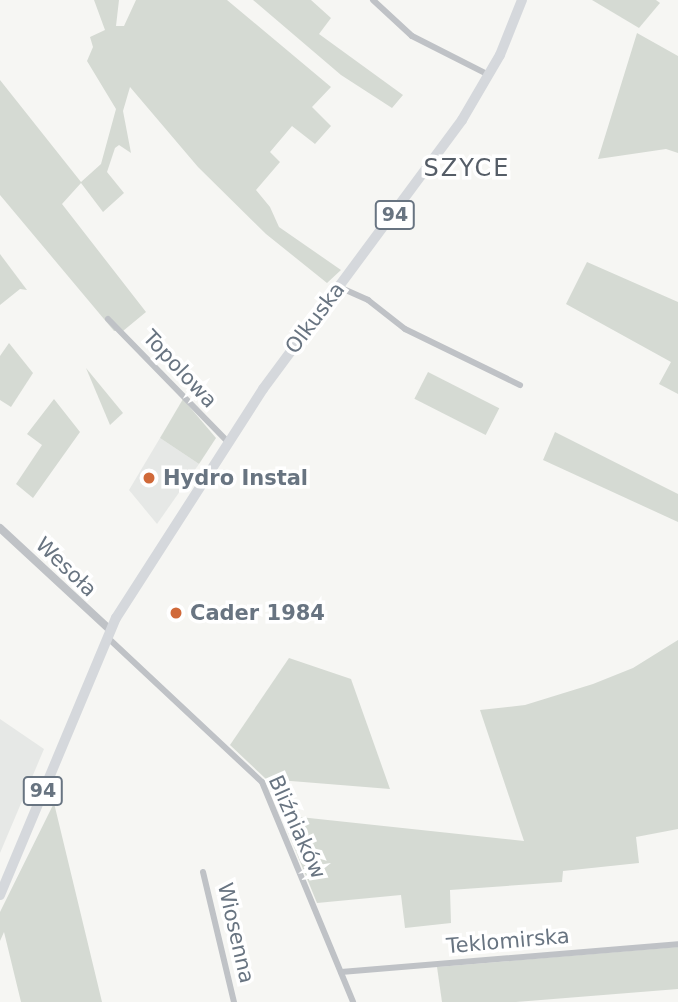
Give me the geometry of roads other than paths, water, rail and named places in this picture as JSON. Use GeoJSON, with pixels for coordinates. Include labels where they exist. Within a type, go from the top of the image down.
{"type":"FeatureCollection","features":[{"type":"Feature","properties":{"kind":"main road","name":"Olkuska"},"geometry":{"type":"LineString","coordinates":[[108,633],[228,442],[413,189],[489,75],[522,0]]}},
{"type":"Feature","properties":{"kind":"main road","name":"94"},"geometry":{"type":"LineString","coordinates":[[0,895],[108,633]]}},
{"type":"Feature","properties":{"kind":"street"},"geometry":{"type":"LineString","coordinates":[[373,0],[412,36],[489,75]]}},
{"type":"Feature","properties":{"kind":"street"},"geometry":{"type":"LineString","coordinates":[[339,287],[368,300],[405,329],[520,385]]}},
{"type":"Feature","properties":{"kind":"street","name":"Topolowa"},"geometry":{"type":"LineString","coordinates":[[108,319],[228,442]]}},
{"type":"Feature","properties":{"kind":"street","name":"Wesoła"},"geometry":{"type":"LineString","coordinates":[[0,528],[108,633]]}},
{"type":"Feature","properties":{"kind":"street","name":"Bliźniaków"},"geometry":{"type":"LineString","coordinates":[[108,633],[262,782],[353,1002]]}},
{"type":"Feature","properties":{"kind":"street","name":"Wiosenna"},"geometry":{"type":"LineString","coordinates":[[203,872],[234,1002]]}},
{"type":"Feature","properties":{"kind":"street","name":"Teklomirska"},"geometry":{"type":"LineString","coordinates":[[341,972],[678,944]]}},
{"type":"Feature","properties":{"kind":"place","name":"Hydro Instal"},"geometry":{"type":"Point","coordinates":[149,478]}},
{"type":"Feature","properties":{"kind":"place","name":"Cader 1984"},"geometry":{"type":"Point","coordinates":[176,613]}},
{"type":"Feature","properties":{"kind":"district","name":"SZYCE"},"geometry":{"type":"Point","coordinates":[467,169]}}]}
